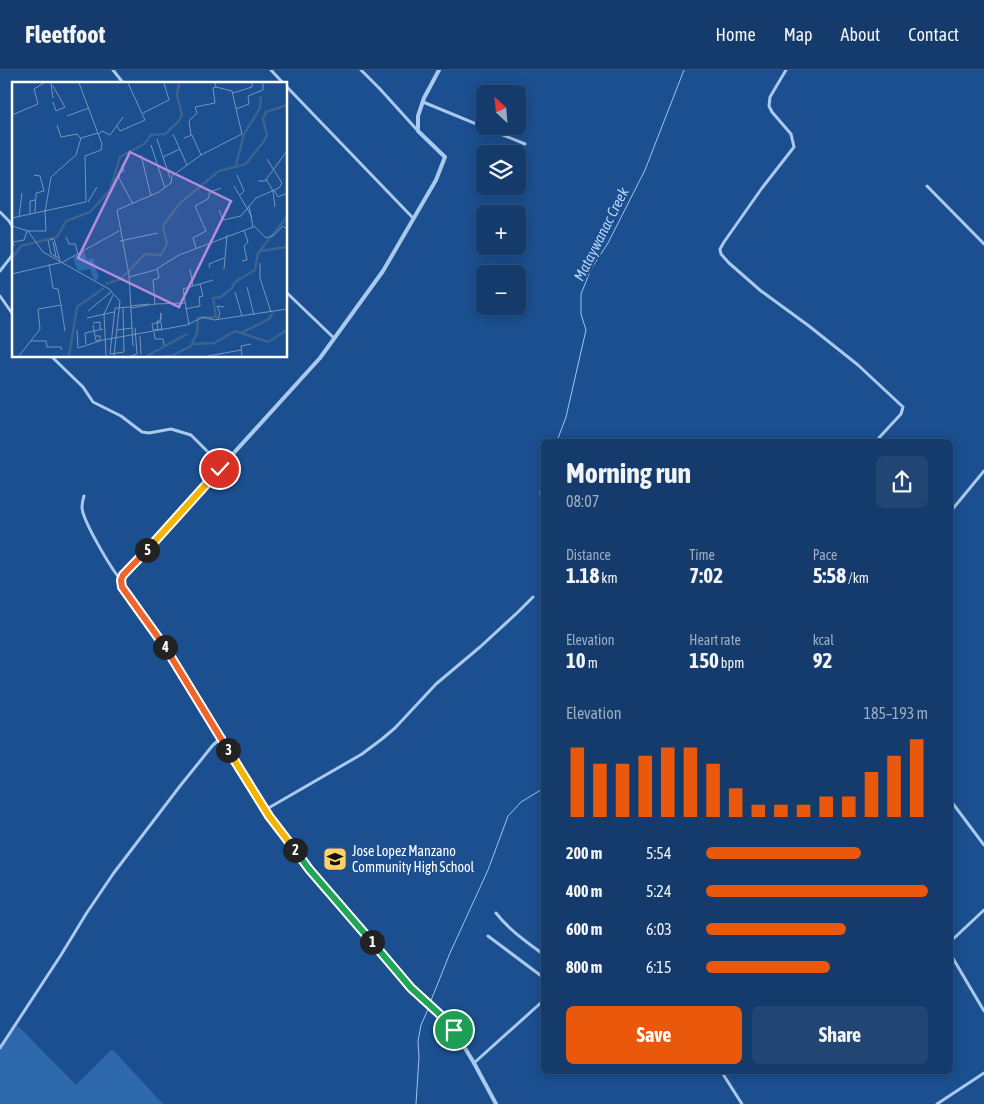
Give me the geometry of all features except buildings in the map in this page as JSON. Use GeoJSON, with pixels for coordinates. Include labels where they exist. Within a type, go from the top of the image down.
{"type":"FeatureCollection","features":[{"type":"Feature","properties":{"kind":"street"},"geometry":{"type":"LineString","coordinates":[[113,70],[122,82]]}},
{"type":"Feature","properties":{"kind":"street"},"geometry":{"type":"LineString","coordinates":[[271,70],[282,82]]}},
{"type":"Feature","properties":{"kind":"street"},"geometry":{"type":"LineString","coordinates":[[360,70],[445,157],[436,180],[383,271],[320,358],[123,575],[121,580],[122,587],[170,654],[265,810],[309,869],[411,988],[437,1011],[454,1030],[496,1104]]}},
{"type":"Feature","properties":{"kind":"street"},"geometry":{"type":"LineString","coordinates":[[418,131],[418,116],[439,70]]}},
{"type":"Feature","properties":{"kind":"street"},"geometry":{"type":"LineString","coordinates":[[786,70],[780,77],[770,97],[769,106],[791,134],[794,147],[724,242],[720,249],[721,254],[728,263],[761,291],[809,326],[858,366],[903,407],[901,414],[878,439]]}},
{"type":"Feature","properties":{"kind":"street"},"geometry":{"type":"LineString","coordinates":[[288,88],[414,218]]}},
{"type":"Feature","properties":{"kind":"street"},"geometry":{"type":"LineString","coordinates":[[423,102],[525,144]]}},
{"type":"Feature","properties":{"kind":"street"},"geometry":{"type":"LineString","coordinates":[[927,186],[984,244]]}},
{"type":"Feature","properties":{"kind":"street"},"geometry":{"type":"LineString","coordinates":[[0,212],[12,226]]}},
{"type":"Feature","properties":{"kind":"street"},"geometry":{"type":"LineString","coordinates":[[0,271],[12,256]]}},
{"type":"Feature","properties":{"kind":"street"},"geometry":{"type":"LineString","coordinates":[[288,294],[334,338]]}},
{"type":"Feature","properties":{"kind":"street"},"geometry":{"type":"LineString","coordinates":[[0,296],[12,313]]}},
{"type":"Feature","properties":{"kind":"street"},"geometry":{"type":"LineString","coordinates":[[53,358],[82,387],[92,402],[121,416],[142,432],[149,433],[171,429],[191,435],[214,458],[220,469]]}},
{"type":"Feature","properties":{"kind":"street"},"geometry":{"type":"LineString","coordinates":[[953,509],[984,471]]}},
{"type":"Feature","properties":{"kind":"street"},"geometry":{"type":"LineString","coordinates":[[84,496],[82,507],[84,517],[114,572],[121,580]]}},
{"type":"Feature","properties":{"kind":"street"},"geometry":{"type":"LineString","coordinates":[[265,810],[362,754],[396,728],[436,684],[480,647],[533,597]]}},
{"type":"Feature","properties":{"kind":"street"},"geometry":{"type":"LineString","coordinates":[[0,1048],[113,874],[180,786],[213,745],[221,738]]}},
{"type":"Feature","properties":{"kind":"street"},"geometry":{"type":"LineString","coordinates":[[953,805],[984,845]]}},
{"type":"Feature","properties":{"kind":"street"},"geometry":{"type":"LineString","coordinates":[[953,939],[984,910]]}},
{"type":"Feature","properties":{"kind":"street"},"geometry":{"type":"LineString","coordinates":[[496,913],[514,932],[541,953]]}},
{"type":"Feature","properties":{"kind":"street"},"geometry":{"type":"LineString","coordinates":[[488,936],[541,976]]}},
{"type":"Feature","properties":{"kind":"street"},"geometry":{"type":"LineString","coordinates":[[953,958],[984,1011]]}},
{"type":"Feature","properties":{"kind":"street"},"geometry":{"type":"LineString","coordinates":[[474,1063],[541,1003]]}},
{"type":"Feature","properties":{"kind":"street"},"geometry":{"type":"LineString","coordinates":[[940,1103],[984,1073]]}},
{"type":"Feature","properties":{"kind":"street"},"geometry":{"type":"LineString","coordinates":[[723,1074],[742,1104]]}},
{"type":"Feature","properties":{"kind":"shaded area"},"geometry":{"type":"Polygon","coordinates":[[[17,1025],[76,1085],[112,1049],[163,1104],[0,1104],[0,1049],[17,1025]]]}},
{"type":"Feature","properties":{"kind":"waterway","name":"Mataywanac Creek"},"geometry":{"type":"LineString","coordinates":[[558,439],[566,417],[586,330],[581,314],[581,294],[591,269],[608,243],[645,170],[684,70]]}},
{"type":"Feature","properties":{"kind":"waterway","name":"Mataywanac Creek"},"geometry":{"type":"LineString","coordinates":[[541,489],[541,500]]}},
{"type":"Feature","properties":{"kind":"waterway","name":"Mataywanac Creek"},"geometry":{"type":"LineString","coordinates":[[430,1003],[450,953],[488,870],[508,816],[521,802],[541,790]]}},
{"type":"Feature","properties":{"kind":"waterway","name":"Mataywanac Creek"},"geometry":{"type":"LineString","coordinates":[[416,1104],[419,1057],[418,1041],[421,1025],[429,1007]]}},
{"type":"Feature","properties":{"kind":"place","name":"Jose Lopez Manzano Community High School"},"geometry":{"type":"Point","coordinates":[335,859]}},
{"type":"Feature","properties":{"kind":"route"},"geometry":{"type":"LineString","coordinates":[[220,469],[123,575],[121,580],[122,587],[170,654],[269,816],[309,869],[397,972],[454,1030]]}}]}
